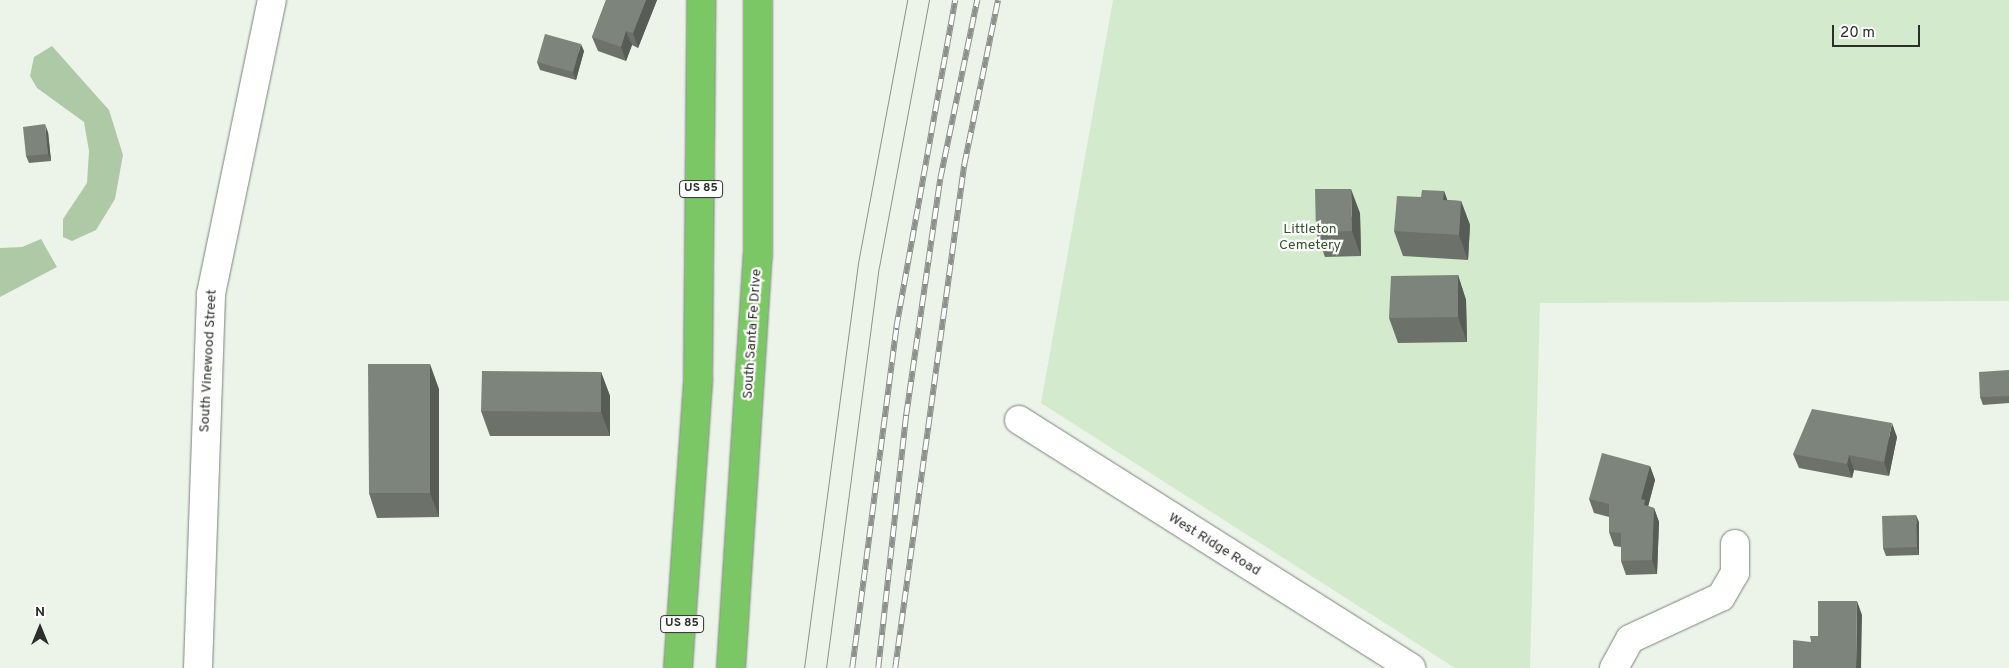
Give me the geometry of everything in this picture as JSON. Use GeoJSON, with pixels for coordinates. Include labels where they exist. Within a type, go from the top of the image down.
{"type":"FeatureCollection","features":[{"type":"Feature","properties":{"kind":"highway","name":"US 85"},"geometry":{"type":"LineString","coordinates":[[678,668],[698,378],[701,0]]}},
{"type":"Feature","properties":{"kind":"highway","name":"South Santa Fe Drive"},"geometry":{"type":"LineString","coordinates":[[731,668],[758,255],[758,0]]}},
{"type":"Feature","properties":{"kind":"street","name":"South Vinewood Street"},"geometry":{"type":"LineString","coordinates":[[198,668],[211,294],[272,0]]}},
{"type":"Feature","properties":{"kind":"street","name":"West Ridge Road"},"geometry":{"type":"LineString","coordinates":[[1019,420],[1411,668]]}},
{"type":"Feature","properties":{"kind":"street"},"geometry":{"type":"LineString","coordinates":[[1614,668],[1630,640],[1721,597],[1734,573],[1734,544]]}},
{"type":"Feature","properties":{"kind":"green space","name":"Littleton Cemetery"},"geometry":{"type":"Polygon","coordinates":[[[1113,0],[2009,0],[2009,301],[1540,303],[1530,668],[1455,668],[1041,403],[1113,0]]]}},
{"type":"Feature","properties":{"kind":"shaded area"},"geometry":{"type":"Polygon","coordinates":[[[52,46],[109,110],[123,155],[115,199],[96,230],[72,241],[63,237],[63,219],[87,183],[89,151],[84,122],[37,88],[30,76],[34,57],[52,46]]]}},
{"type":"Feature","properties":{"kind":"shaded area"},"geometry":{"type":"Polygon","coordinates":[[[41,239],[57,267],[0,297],[0,248],[22,247],[41,239]]]}},
{"type":"Feature","properties":{"kind":"building"},"geometry":{"type":"Polygon","coordinates":[[[606,0],[646,0],[633,33],[626,31],[621,47],[592,37],[606,0]]]}},
{"type":"Feature","properties":{"kind":"building"},"geometry":{"type":"Polygon","coordinates":[[[545,34],[581,44],[573,72],[537,62],[545,34]]]}},
{"type":"Feature","properties":{"kind":"building"},"geometry":{"type":"Polygon","coordinates":[[[45,124],[48,154],[26,156],[23,127],[45,124]]]}},
{"type":"Feature","properties":{"kind":"building"},"geometry":{"type":"Polygon","coordinates":[[[1315,189],[1351,189],[1352,231],[1316,232],[1315,189]]]}},
{"type":"Feature","properties":{"kind":"building"},"geometry":{"type":"Polygon","coordinates":[[[1422,190],[1444,191],[1443,200],[1461,201],[1459,235],[1394,231],[1397,196],[1421,197],[1422,190]]]}},
{"type":"Feature","properties":{"kind":"building"},"geometry":{"type":"Polygon","coordinates":[[[1458,275],[1458,317],[1389,318],[1391,276],[1458,275]]]}},
{"type":"Feature","properties":{"kind":"building"},"geometry":{"type":"Polygon","coordinates":[[[368,364],[430,364],[430,493],[369,493],[368,364]]]}},
{"type":"Feature","properties":{"kind":"building"},"geometry":{"type":"Polygon","coordinates":[[[2009,370],[2009,396],[1980,397],[1979,372],[2009,370]]]}},
{"type":"Feature","properties":{"kind":"building"},"geometry":{"type":"Polygon","coordinates":[[[482,371],[601,372],[601,412],[481,411],[482,371]]]}},
{"type":"Feature","properties":{"kind":"building"},"geometry":{"type":"Polygon","coordinates":[[[1812,409],[1892,423],[1884,462],[1849,455],[1847,464],[1793,454],[1812,409]]]}},
{"type":"Feature","properties":{"kind":"building"},"geometry":{"type":"Polygon","coordinates":[[[1602,453],[1650,466],[1641,499],[1645,500],[1644,505],[1654,508],[1652,560],[1621,561],[1621,533],[1609,532],[1609,504],[1589,499],[1602,453]]]}},
{"type":"Feature","properties":{"kind":"building"},"geometry":{"type":"Polygon","coordinates":[[[1916,515],[1917,547],[1883,548],[1882,516],[1916,515]]]}},
{"type":"Feature","properties":{"kind":"building"},"geometry":{"type":"Polygon","coordinates":[[[1818,601],[1857,601],[1856,668],[1793,668],[1793,640],[1811,642],[1810,636],[1818,636],[1818,601]]]}},
{"type":"Feature","properties":{"kind":"tram line"},"geometry":{"type":"LineString","coordinates":[[804,668],[858,263],[907,0]]}},
{"type":"Feature","properties":{"kind":"tram line"},"geometry":{"type":"LineString","coordinates":[[826,668],[879,267],[929,0]]}},
{"type":"Feature","properties":{"kind":"railway"},"geometry":{"type":"LineString","coordinates":[[852,668],[896,328],[955,0]]}},
{"type":"Feature","properties":{"kind":"railway"},"geometry":{"type":"LineString","coordinates":[[878,668],[906,415],[940,179],[977,0]]}},
{"type":"Feature","properties":{"kind":"railway"},"geometry":{"type":"LineString","coordinates":[[895,668],[964,165],[998,0]]}}]}
